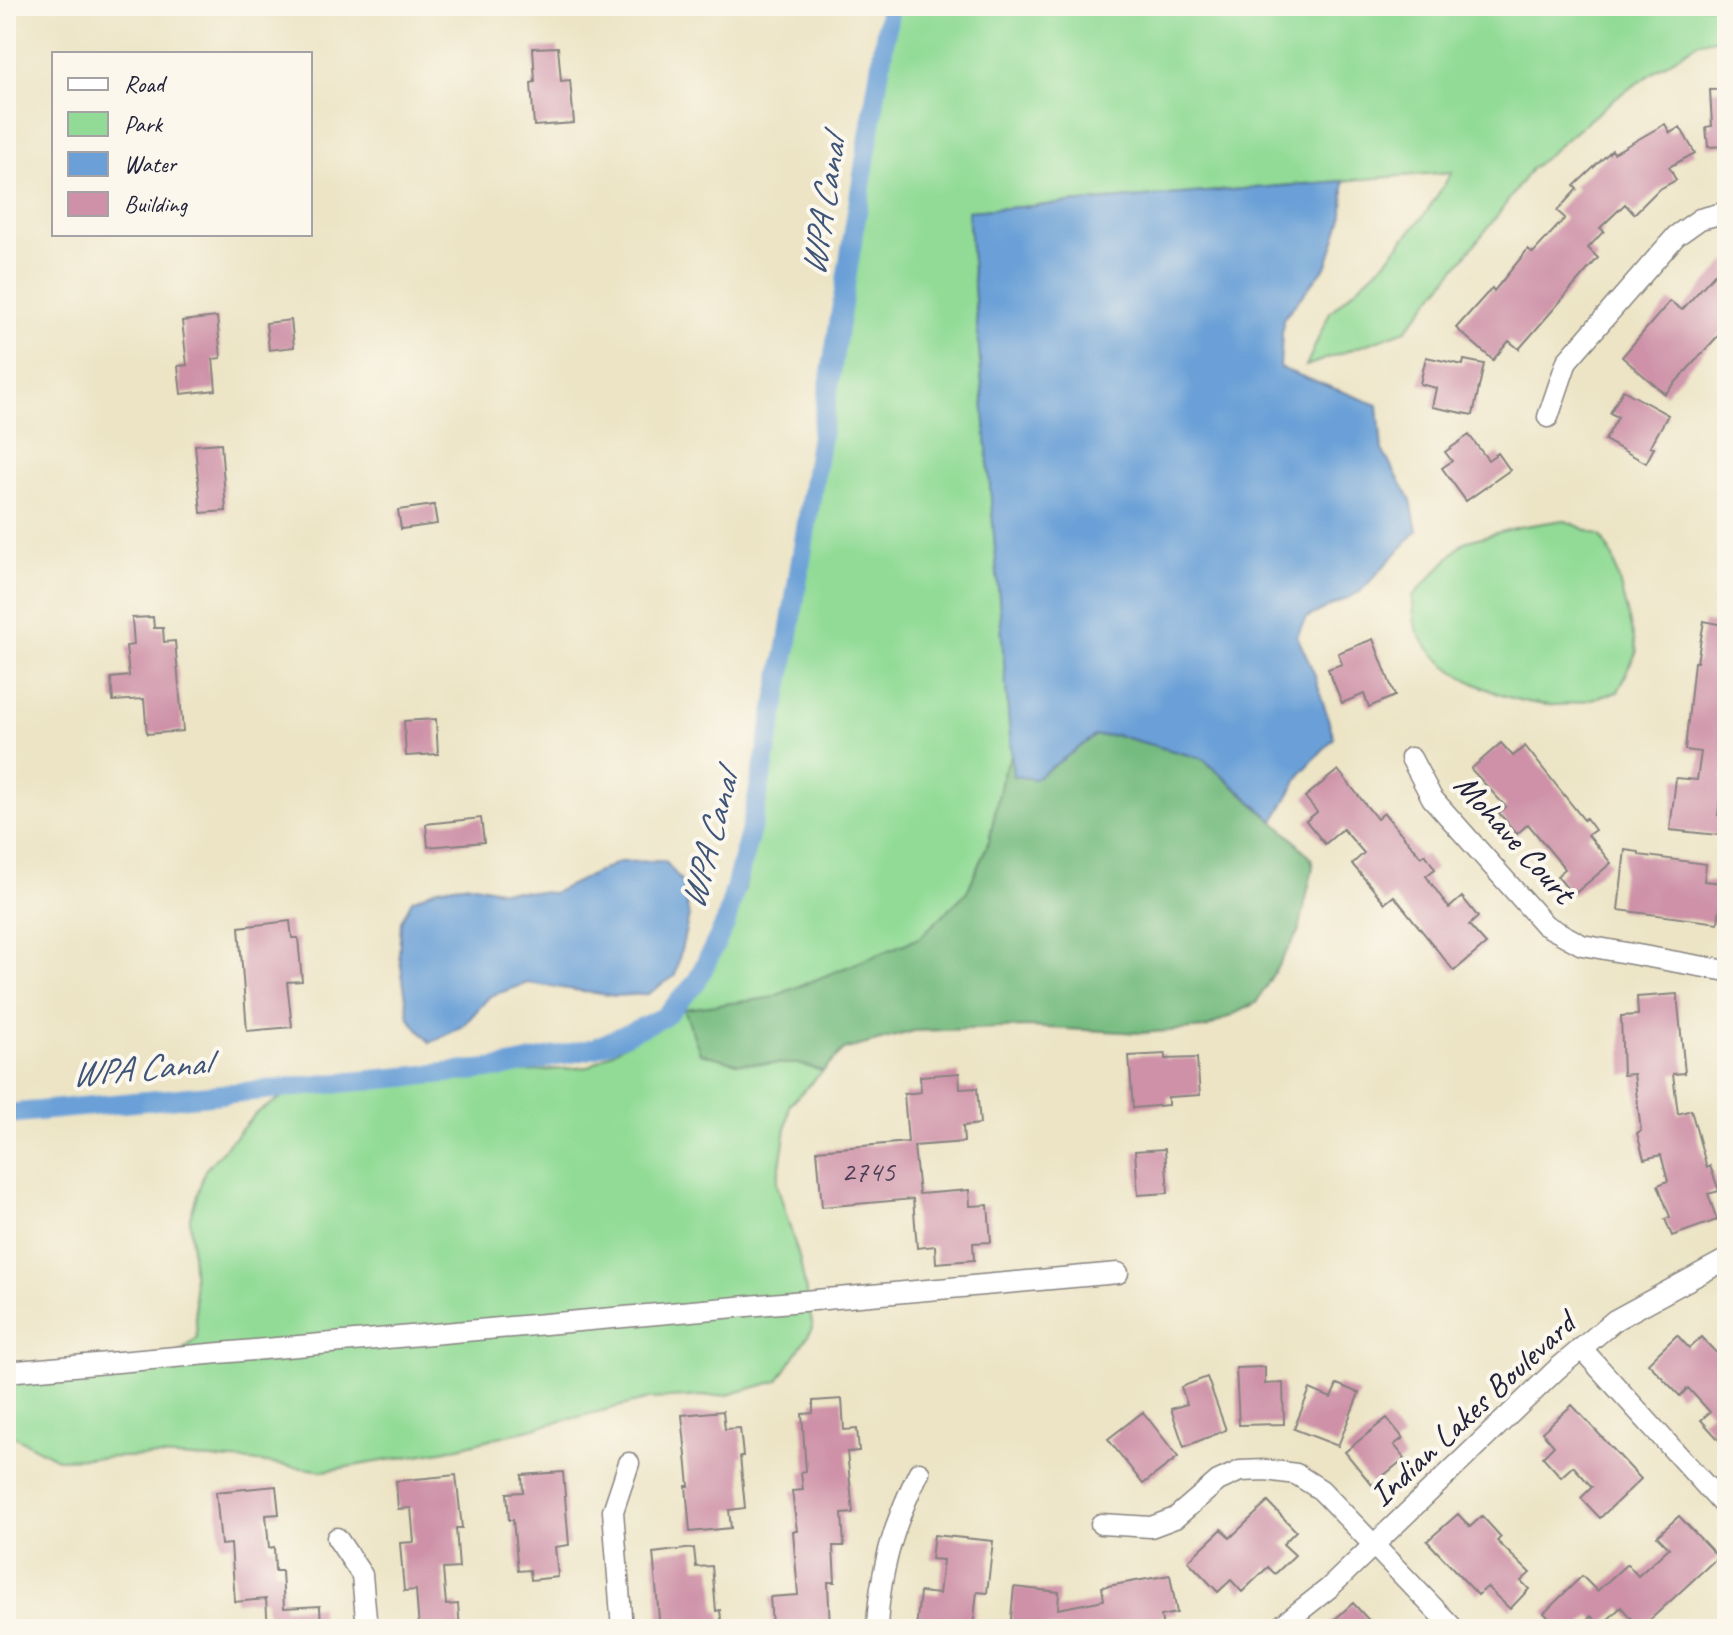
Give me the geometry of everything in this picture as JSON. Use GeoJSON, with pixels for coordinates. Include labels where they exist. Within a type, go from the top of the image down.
{"type":"FeatureCollection","features":[{"type":"Feature","properties":{"kind":"street"},"geometry":{"type":"LineString","coordinates":[[1548,417],[1567,361],[1676,236],[1700,219],[1727,212]]}},
{"type":"Feature","properties":{"kind":"street","name":"Mohave Court"},"geometry":{"type":"LineString","coordinates":[[1411,758],[1432,798],[1545,925],[1582,945],[1727,971]]}},
{"type":"Feature","properties":{"kind":"street","name":"Indian Lakes Boulevard"},"geometry":{"type":"LineString","coordinates":[[1277,1629],[1329,1588],[1581,1348],[1615,1320],[1727,1259]]}},
{"type":"Feature","properties":{"kind":"street"},"geometry":{"type":"LineString","coordinates":[[6,1372],[1118,1273]]}},
{"type":"Feature","properties":{"kind":"street"},"geometry":{"type":"LineString","coordinates":[[1581,1348],[1727,1509]]}},
{"type":"Feature","properties":{"kind":"street"},"geometry":{"type":"LineString","coordinates":[[622,1629],[613,1511],[629,1463]]}},
{"type":"Feature","properties":{"kind":"street"},"geometry":{"type":"LineString","coordinates":[[1101,1524],[1151,1527],[1175,1518],[1218,1481],[1240,1471],[1296,1474],[1321,1490],[1454,1629]]}},
{"type":"Feature","properties":{"kind":"street"},"geometry":{"type":"LineString","coordinates":[[877,1629],[878,1598],[901,1509],[919,1472]]}},
{"type":"Feature","properties":{"kind":"street"},"geometry":{"type":"LineString","coordinates":[[337,1538],[362,1575],[367,1629]]}},
{"type":"Feature","properties":{"kind":"green space"},"geometry":{"type":"Polygon","coordinates":[[[888,6],[1727,6],[1727,37],[1699,42],[1615,98],[1531,169],[1406,330],[1306,366],[1330,312],[1384,263],[1426,213],[1452,172],[968,211],[1012,753],[1003,774],[989,841],[967,892],[919,939],[770,998],[684,1010],[737,1063],[799,1064],[823,1071],[790,1104],[777,1184],[800,1261],[813,1328],[778,1381],[727,1395],[649,1399],[447,1450],[324,1471],[251,1461],[156,1456],[57,1459],[6,1432],[6,1400],[15,1384],[170,1360],[197,1338],[190,1217],[205,1170],[256,1113],[293,1091],[588,1067],[684,1009],[745,889],[806,558],[888,6]]]}},
{"type":"Feature","properties":{"kind":"green space"},"geometry":{"type":"Polygon","coordinates":[[[1563,520],[1601,536],[1613,558],[1637,651],[1618,692],[1568,704],[1533,703],[1493,692],[1454,671],[1425,643],[1416,627],[1413,596],[1464,542],[1518,527],[1563,520]]]}},
{"type":"Feature","properties":{"kind":"green space"},"geometry":{"type":"Polygon","coordinates":[[[1116,735],[1203,759],[1311,858],[1313,867],[1299,931],[1256,1003],[1206,1028],[1141,1033],[1029,1027],[914,1031],[844,1050],[823,1071],[799,1064],[737,1063],[700,1053],[684,1009],[770,998],[919,938],[967,892],[989,841],[1003,774],[1012,753],[1014,775],[1035,779],[1095,736],[1116,735]]]}},
{"type":"Feature","properties":{"kind":"water"},"geometry":{"type":"Polygon","coordinates":[[[1344,181],[1343,215],[1327,265],[1283,319],[1280,368],[1378,405],[1382,450],[1411,500],[1417,531],[1360,592],[1306,618],[1297,636],[1314,673],[1334,738],[1302,772],[1274,821],[1203,759],[1116,735],[1095,736],[1035,779],[1013,776],[968,211],[1344,181]]]}},
{"type":"Feature","properties":{"kind":"water"},"geometry":{"type":"Polygon","coordinates":[[[665,861],[682,882],[689,916],[675,976],[648,994],[615,996],[528,983],[490,996],[463,1026],[430,1043],[409,1018],[399,954],[401,921],[412,900],[438,888],[470,884],[499,890],[553,893],[619,862],[665,861]]]}},
{"type":"Feature","properties":{"kind":"building"},"geometry":{"type":"Polygon","coordinates":[[[558,47],[561,81],[570,80],[574,123],[534,126],[531,83],[535,82],[533,48],[558,47]]]}},
{"type":"Feature","properties":{"kind":"building"},"geometry":{"type":"Polygon","coordinates":[[[1727,89],[1727,146],[1708,147],[1706,127],[1712,126],[1710,90],[1727,89]]]}},
{"type":"Feature","properties":{"kind":"building"},"geometry":{"type":"Polygon","coordinates":[[[1665,124],[1670,133],[1680,127],[1695,153],[1669,167],[1676,180],[1658,190],[1634,214],[1625,204],[1600,228],[1604,231],[1588,248],[1598,258],[1519,349],[1509,341],[1493,360],[1456,328],[1492,288],[1494,291],[1528,249],[1533,253],[1565,218],[1557,211],[1577,189],[1574,186],[1612,150],[1614,153],[1665,124]]]}},
{"type":"Feature","properties":{"kind":"building"},"geometry":{"type":"Polygon","coordinates":[[[1727,260],[1727,326],[1665,394],[1622,357],[1670,301],[1682,310],[1727,260]]]}},
{"type":"Feature","properties":{"kind":"building"},"geometry":{"type":"Polygon","coordinates":[[[217,317],[221,358],[213,359],[216,390],[181,394],[178,366],[187,365],[182,321],[217,317]]]}},
{"type":"Feature","properties":{"kind":"building"},"geometry":{"type":"Polygon","coordinates":[[[291,320],[294,347],[269,350],[266,323],[291,320]]]}},
{"type":"Feature","properties":{"kind":"building"},"geometry":{"type":"Polygon","coordinates":[[[1426,357],[1463,365],[1464,360],[1484,364],[1473,415],[1432,407],[1436,388],[1420,384],[1426,357]]]}},
{"type":"Feature","properties":{"kind":"building"},"geometry":{"type":"Polygon","coordinates":[[[1623,390],[1668,415],[1650,447],[1654,448],[1646,463],[1605,440],[1618,417],[1610,413],[1623,390]]]}},
{"type":"Feature","properties":{"kind":"building"},"geometry":{"type":"Polygon","coordinates":[[[1469,435],[1488,460],[1498,453],[1510,470],[1466,501],[1442,468],[1452,461],[1445,452],[1469,435]]]}},
{"type":"Feature","properties":{"kind":"building"},"geometry":{"type":"Polygon","coordinates":[[[221,443],[226,511],[201,513],[195,445],[221,443]]]}},
{"type":"Feature","properties":{"kind":"building"},"geometry":{"type":"Polygon","coordinates":[[[434,505],[437,524],[401,529],[398,510],[434,505]]]}},
{"type":"Feature","properties":{"kind":"building"},"geometry":{"type":"Polygon","coordinates":[[[153,617],[154,628],[163,628],[164,642],[175,641],[183,731],[147,734],[144,699],[113,701],[111,678],[129,676],[126,646],[134,645],[132,618],[153,617]]]}},
{"type":"Feature","properties":{"kind":"building"},"geometry":{"type":"Polygon","coordinates":[[[1704,621],[1727,626],[1727,774],[1723,774],[1718,815],[1727,816],[1727,836],[1670,830],[1676,778],[1697,780],[1701,752],[1685,750],[1694,662],[1697,662],[1704,621]]]}},
{"type":"Feature","properties":{"kind":"building"},"geometry":{"type":"Polygon","coordinates":[[[1373,639],[1395,696],[1369,707],[1364,694],[1342,703],[1328,669],[1342,664],[1338,653],[1373,639]]]}},
{"type":"Feature","properties":{"kind":"building"},"geometry":{"type":"Polygon","coordinates":[[[436,719],[438,754],[406,756],[404,721],[436,719]]]}},
{"type":"Feature","properties":{"kind":"building"},"geometry":{"type":"Polygon","coordinates":[[[1501,743],[1513,756],[1525,746],[1595,830],[1588,835],[1611,863],[1573,895],[1557,876],[1565,869],[1528,824],[1517,834],[1499,813],[1506,807],[1471,769],[1501,743]]]}},
{"type":"Feature","properties":{"kind":"building"},"geometry":{"type":"Polygon","coordinates":[[[1338,770],[1377,819],[1384,813],[1421,857],[1425,854],[1435,869],[1426,876],[1449,908],[1462,897],[1478,917],[1469,925],[1486,944],[1454,971],[1394,896],[1385,903],[1352,864],[1364,853],[1343,829],[1325,844],[1306,821],[1317,812],[1305,797],[1338,770]]]}},
{"type":"Feature","properties":{"kind":"building"},"geometry":{"type":"Polygon","coordinates":[[[481,818],[484,842],[428,847],[426,824],[481,818]]]}},
{"type":"Feature","properties":{"kind":"building"},"geometry":{"type":"Polygon","coordinates":[[[1625,850],[1639,852],[1639,855],[1706,864],[1704,881],[1723,883],[1718,923],[1618,910],[1625,850]]]}},
{"type":"Feature","properties":{"kind":"building"},"geometry":{"type":"Polygon","coordinates":[[[290,921],[292,938],[298,938],[302,981],[287,982],[292,1027],[247,1031],[239,927],[290,921]]]}},
{"type":"Feature","properties":{"kind":"building"},"geometry":{"type":"Polygon","coordinates":[[[1677,994],[1685,1073],[1673,1074],[1678,1114],[1691,1110],[1707,1168],[1710,1166],[1719,1191],[1708,1194],[1717,1220],[1672,1236],[1665,1219],[1670,1217],[1658,1185],[1668,1181],[1661,1155],[1644,1159],[1637,1133],[1641,1131],[1634,1074],[1623,1075],[1621,1016],[1638,1015],[1637,997],[1677,994]]]}},
{"type":"Feature","properties":{"kind":"building"},"geometry":{"type":"Polygon","coordinates":[[[1165,1054],[1165,1059],[1197,1058],[1200,1095],[1168,1097],[1168,1105],[1133,1108],[1129,1056],[1165,1054]]]}},
{"type":"Feature","properties":{"kind":"building"},"geometry":{"type":"Polygon","coordinates":[[[959,1073],[960,1089],[977,1088],[980,1124],[963,1126],[964,1142],[914,1146],[919,1194],[969,1190],[970,1206],[988,1205],[991,1242],[973,1243],[974,1260],[936,1263],[935,1246],[917,1248],[913,1199],[822,1207],[817,1150],[908,1142],[904,1094],[921,1092],[920,1076],[959,1073]]]}},
{"type":"Feature","properties":{"kind":"building"},"geometry":{"type":"Polygon","coordinates":[[[1165,1149],[1168,1193],[1138,1195],[1135,1151],[1165,1149]]]}},
{"type":"Feature","properties":{"kind":"building"},"geometry":{"type":"Polygon","coordinates":[[[1677,1335],[1689,1348],[1701,1337],[1727,1364],[1727,1432],[1719,1440],[1701,1420],[1710,1412],[1688,1388],[1680,1396],[1648,1363],[1677,1335]]]}},
{"type":"Feature","properties":{"kind":"building"},"geometry":{"type":"Polygon","coordinates":[[[1265,1367],[1265,1384],[1283,1383],[1284,1424],[1239,1425],[1236,1368],[1265,1367]]]}},
{"type":"Feature","properties":{"kind":"building"},"geometry":{"type":"Polygon","coordinates":[[[1207,1377],[1226,1430],[1184,1447],[1171,1409],[1187,1404],[1181,1387],[1207,1377]]]}},
{"type":"Feature","properties":{"kind":"building"},"geometry":{"type":"Polygon","coordinates":[[[1337,1384],[1359,1393],[1338,1446],[1294,1429],[1310,1389],[1331,1398],[1337,1384]]]}},
{"type":"Feature","properties":{"kind":"building"},"geometry":{"type":"Polygon","coordinates":[[[842,1399],[844,1430],[857,1429],[859,1451],[847,1452],[853,1513],[842,1514],[844,1546],[833,1546],[835,1582],[828,1582],[830,1629],[790,1629],[789,1624],[772,1625],[770,1597],[798,1595],[793,1531],[797,1531],[792,1491],[803,1490],[801,1472],[806,1471],[802,1414],[813,1413],[813,1401],[842,1399]]]}},
{"type":"Feature","properties":{"kind":"building"},"geometry":{"type":"Polygon","coordinates":[[[1572,1405],[1641,1479],[1600,1518],[1581,1498],[1592,1487],[1573,1466],[1561,1477],[1543,1457],[1554,1446],[1542,1432],[1572,1405]]]}},
{"type":"Feature","properties":{"kind":"building"},"geometry":{"type":"Polygon","coordinates":[[[723,1411],[725,1429],[740,1428],[745,1508],[729,1510],[731,1528],[690,1532],[682,1415],[723,1411]]]}},
{"type":"Feature","properties":{"kind":"building"},"geometry":{"type":"Polygon","coordinates":[[[1143,1412],[1178,1457],[1143,1484],[1108,1439],[1143,1412]]]}},
{"type":"Feature","properties":{"kind":"building"},"geometry":{"type":"Polygon","coordinates":[[[1387,1418],[1403,1438],[1394,1445],[1405,1458],[1372,1485],[1345,1452],[1387,1418]]]}},
{"type":"Feature","properties":{"kind":"building"},"geometry":{"type":"Polygon","coordinates":[[[563,1472],[569,1545],[555,1547],[558,1577],[531,1580],[530,1570],[518,1571],[507,1493],[523,1492],[522,1475],[563,1472]]]}},
{"type":"Feature","properties":{"kind":"building"},"geometry":{"type":"Polygon","coordinates":[[[456,1475],[462,1528],[456,1528],[459,1568],[443,1569],[446,1605],[458,1604],[460,1629],[419,1629],[416,1590],[404,1591],[400,1543],[414,1542],[411,1508],[398,1509],[396,1481],[456,1475]]]}},
{"type":"Feature","properties":{"kind":"building"},"geometry":{"type":"Polygon","coordinates":[[[276,1486],[279,1514],[266,1515],[269,1548],[274,1547],[275,1571],[282,1571],[284,1608],[320,1606],[321,1629],[268,1629],[266,1599],[235,1602],[231,1544],[221,1545],[216,1492],[276,1486]]]}},
{"type":"Feature","properties":{"kind":"building"},"geometry":{"type":"Polygon","coordinates":[[[1268,1502],[1296,1531],[1283,1544],[1295,1555],[1275,1574],[1268,1567],[1242,1592],[1231,1580],[1218,1592],[1188,1561],[1222,1529],[1230,1538],[1268,1502]]]}},
{"type":"Feature","properties":{"kind":"building"},"geometry":{"type":"Polygon","coordinates":[[[1458,1514],[1470,1527],[1482,1516],[1501,1537],[1497,1541],[1530,1573],[1521,1581],[1529,1589],[1510,1609],[1487,1587],[1478,1595],[1427,1541],[1458,1514]]]}},
{"type":"Feature","properties":{"kind":"building"},"geometry":{"type":"Polygon","coordinates":[[[1679,1516],[1718,1557],[1640,1629],[1621,1607],[1601,1626],[1591,1616],[1577,1629],[1560,1629],[1544,1613],[1582,1576],[1597,1591],[1627,1564],[1638,1576],[1669,1548],[1657,1536],[1679,1516]]]}},
{"type":"Feature","properties":{"kind":"building"},"geometry":{"type":"Polygon","coordinates":[[[934,1535],[993,1541],[987,1593],[977,1592],[973,1627],[955,1625],[955,1629],[916,1629],[920,1592],[939,1594],[943,1560],[931,1559],[934,1535]]]}},
{"type":"Feature","properties":{"kind":"building"},"geometry":{"type":"Polygon","coordinates":[[[694,1548],[696,1567],[712,1566],[716,1611],[720,1610],[722,1629],[660,1629],[653,1553],[694,1548]]]}},
{"type":"Feature","properties":{"kind":"building"},"geometry":{"type":"Polygon","coordinates":[[[1170,1575],[1177,1613],[1161,1616],[1163,1629],[1033,1626],[1033,1629],[1010,1629],[1014,1587],[1059,1592],[1058,1609],[1104,1600],[1102,1587],[1170,1575]]]}},
{"type":"Feature","properties":{"kind":"building"},"geometry":{"type":"Polygon","coordinates":[[[1353,1603],[1377,1629],[1324,1629],[1353,1603]]]}},
{"type":"Feature","properties":{"kind":"waterway","name":"WPA Canal"},"geometry":{"type":"LineString","coordinates":[[6,1114],[500,1068],[595,1048],[664,1017],[696,983],[726,922],[752,825],[787,647],[890,6]]}}]}
